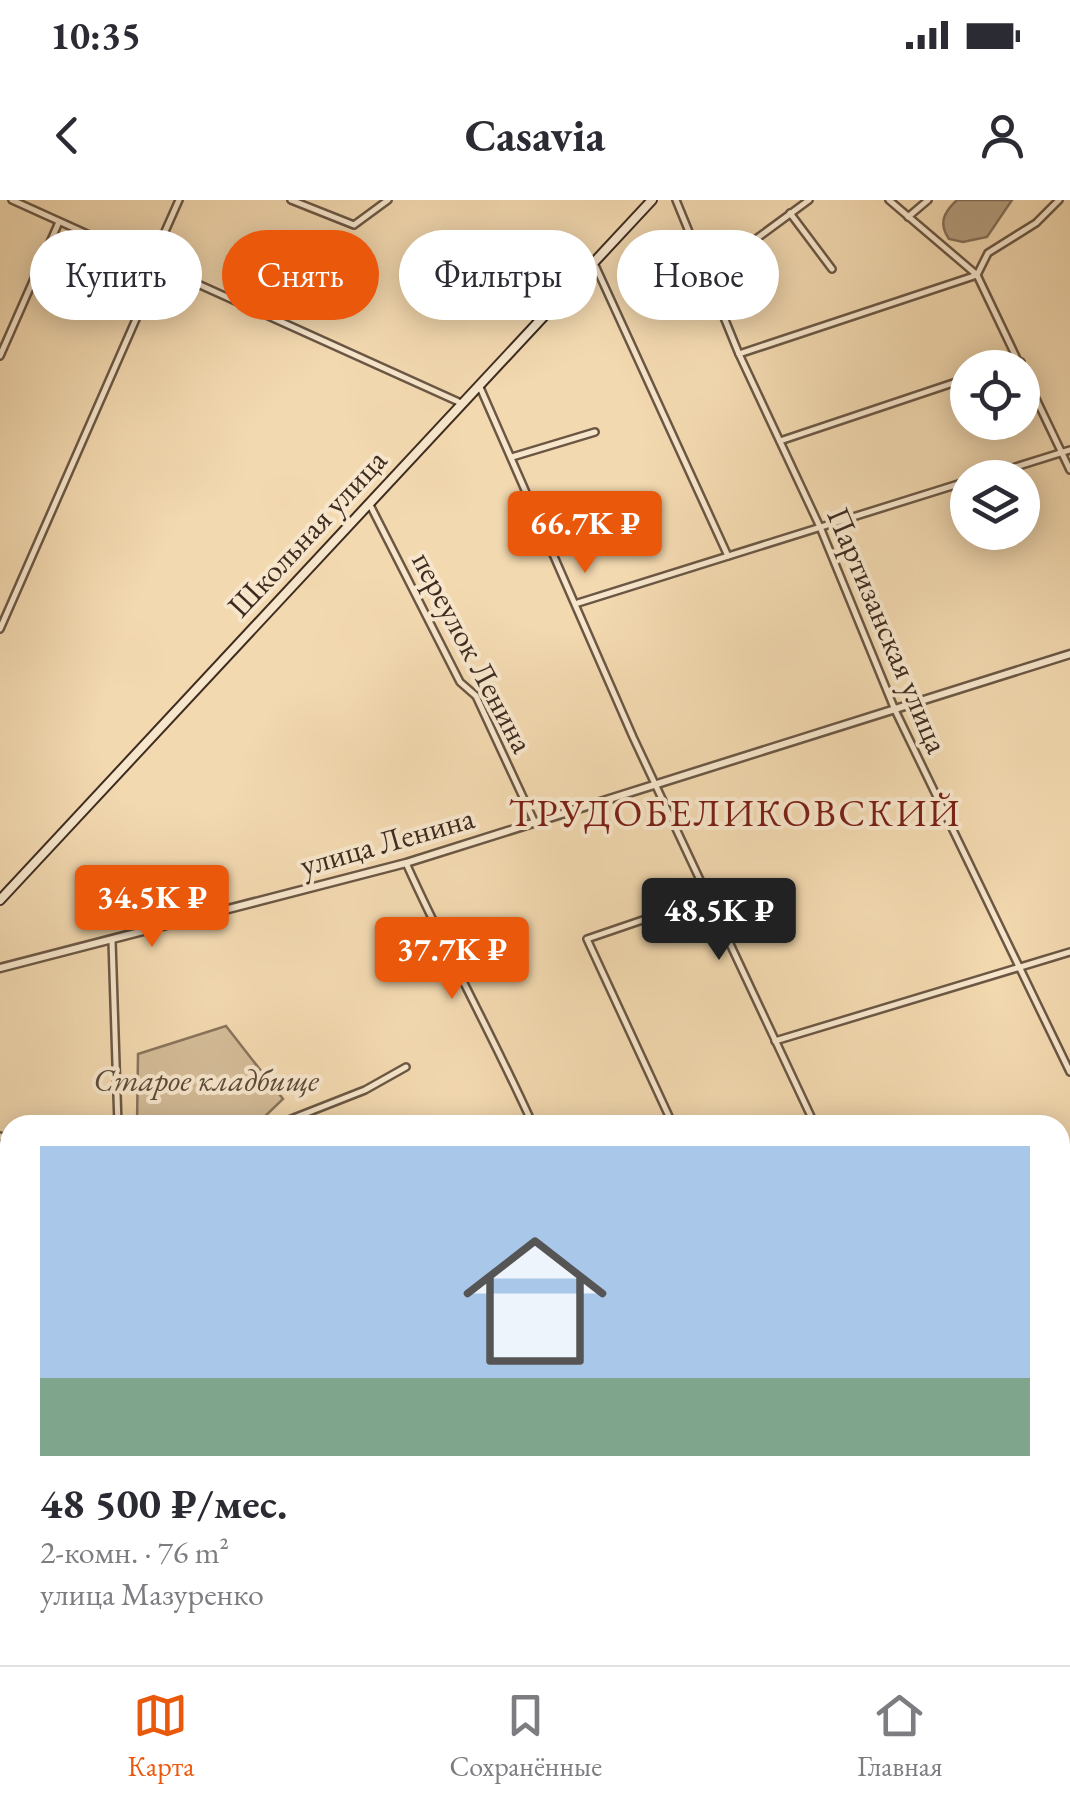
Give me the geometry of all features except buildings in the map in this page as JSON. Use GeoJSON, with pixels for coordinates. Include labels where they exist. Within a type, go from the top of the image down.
{"type":"FeatureCollection","features":[{"type":"Feature","properties":{"kind":"main road","name":"Школьная улица"},"geometry":{"type":"LineString","coordinates":[[597,260],[652,200]]}},
{"type":"Feature","properties":{"kind":"main road","name":"Школьная улица"},"geometry":{"type":"LineString","coordinates":[[0,900],[540,320]]}},
{"type":"Feature","properties":{"kind":"street"},"geometry":{"type":"LineString","coordinates":[[12,200],[77,230]]}},
{"type":"Feature","properties":{"kind":"street"},"geometry":{"type":"LineString","coordinates":[[166,230],[180,200]]}},
{"type":"Feature","properties":{"kind":"street"},"geometry":{"type":"LineString","coordinates":[[291,200],[354,225],[388,200]]}},
{"type":"Feature","properties":{"kind":"street","name":"Партизанская улица"},"geometry":{"type":"LineString","coordinates":[[676,200],[689,230]]}},
{"type":"Feature","properties":{"kind":"street"},"geometry":{"type":"LineString","coordinates":[[768,230],[809,200]]}},
{"type":"Feature","properties":{"kind":"street"},"geometry":{"type":"LineString","coordinates":[[889,200],[976,275],[1015,350]]}},
{"type":"Feature","properties":{"kind":"street"},"geometry":{"type":"LineString","coordinates":[[908,218],[928,200]]}},
{"type":"Feature","properties":{"kind":"street"},"geometry":{"type":"LineString","coordinates":[[739,354],[976,275],[988,254],[1036,223],[1059,200]]}},
{"type":"Feature","properties":{"kind":"street"},"geometry":{"type":"LineString","coordinates":[[790,213],[832,269]]}},
{"type":"Feature","properties":{"kind":"street"},"geometry":{"type":"LineString","coordinates":[[0,356],[59,222]]}},
{"type":"Feature","properties":{"kind":"street"},"geometry":{"type":"LineString","coordinates":[[597,270],[728,556]]}},
{"type":"Feature","properties":{"kind":"street"},"geometry":{"type":"LineString","coordinates":[[202,288],[461,403]]}},
{"type":"Feature","properties":{"kind":"street"},"geometry":{"type":"LineString","coordinates":[[0,630],[136,320]]}},
{"type":"Feature","properties":{"kind":"street","name":"Партизанская улица"},"geometry":{"type":"LineString","coordinates":[[726,320],[820,527],[896,710],[1070,1072]]}},
{"type":"Feature","properties":{"kind":"street"},"geometry":{"type":"LineString","coordinates":[[480,384],[655,784],[810,1115]]}},
{"type":"Feature","properties":{"kind":"street"},"geometry":{"type":"LineString","coordinates":[[780,441],[950,384]]}},
{"type":"Feature","properties":{"kind":"street"},"geometry":{"type":"LineString","coordinates":[[1040,400],[1066,451],[1070,470]]}},
{"type":"Feature","properties":{"kind":"street"},"geometry":{"type":"LineString","coordinates":[[512,457],[595,432]]}},
{"type":"Feature","properties":{"kind":"street"},"geometry":{"type":"LineString","coordinates":[[1037,460],[1066,451]]}},
{"type":"Feature","properties":{"kind":"street"},"geometry":{"type":"LineString","coordinates":[[578,603],[950,487]]}},
{"type":"Feature","properties":{"kind":"street","name":"переулок Ленина"},"geometry":{"type":"LineString","coordinates":[[369,503],[460,682],[476,696],[535,823]]}},
{"type":"Feature","properties":{"kind":"street"},"geometry":{"type":"LineString","coordinates":[[0,601],[11,606]]}},
{"type":"Feature","properties":{"kind":"street","name":"улица Ленина"},"geometry":{"type":"LineString","coordinates":[[0,968],[406,863],[1070,654]]}},
{"type":"Feature","properties":{"kind":"street"},"geometry":{"type":"LineString","coordinates":[[406,863],[460,981],[496,1042],[529,1115]]}},
{"type":"Feature","properties":{"kind":"street"},"geometry":{"type":"LineString","coordinates":[[667,1115],[586,938],[708,898]]}},
{"type":"Feature","properties":{"kind":"street"},"geometry":{"type":"LineString","coordinates":[[112,941],[118,1115]]}},
{"type":"Feature","properties":{"kind":"street"},"geometry":{"type":"LineString","coordinates":[[775,1041],[1070,952]]}},
{"type":"Feature","properties":{"kind":"street"},"geometry":{"type":"LineString","coordinates":[[301,1115],[365,1090],[406,1067]]}},
{"type":"Feature","properties":{"kind":"green space","name":"Старое кладбище"},"geometry":{"type":"Polygon","coordinates":[[[226,1026],[283,1099],[266,1115],[137,1115],[138,1054],[226,1026]]]}},
{"type":"Feature","properties":{"kind":"shaded area"},"geometry":{"type":"Polygon","coordinates":[[[957,200],[1012,200],[987,237],[963,242],[949,239],[943,223],[957,200]]]}},
{"type":"Feature","properties":{"kind":"district","name":"ТРУДОБЕЛИКОВСКИЙ"},"geometry":{"type":"Point","coordinates":[735,813]}}]}
